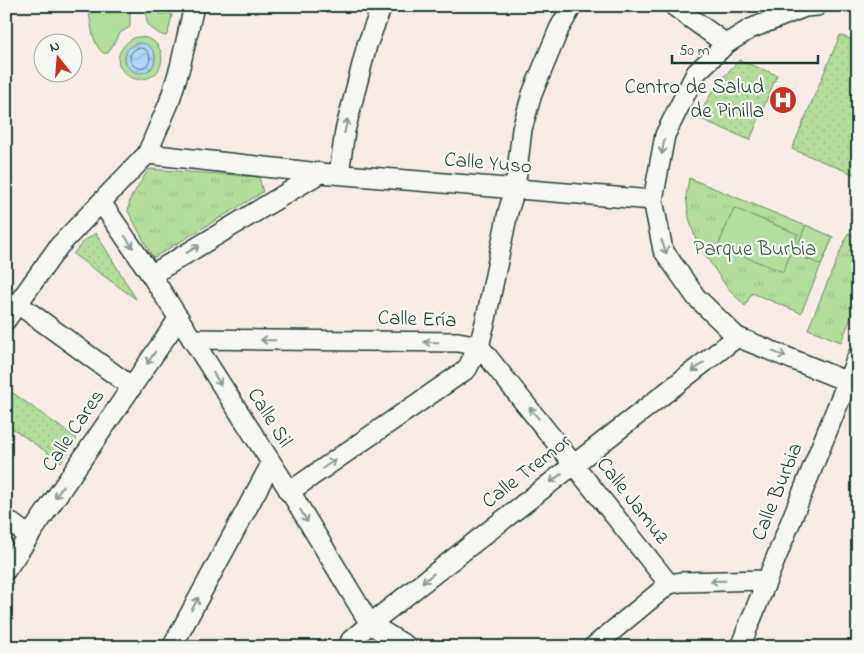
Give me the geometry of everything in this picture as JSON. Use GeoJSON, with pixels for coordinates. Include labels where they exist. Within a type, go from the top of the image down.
{"type":"FeatureCollection","features":[{"type":"Feature","properties":{"kind":"street"},"geometry":{"type":"LineString","coordinates":[[6,320],[58,246],[147,154],[168,103],[180,67],[194,6]]}},
{"type":"Feature","properties":{"kind":"street"},"geometry":{"type":"LineString","coordinates":[[339,174],[345,130],[367,45],[382,6]]}},
{"type":"Feature","properties":{"kind":"street","name":"Calle Ería"},"geometry":{"type":"LineString","coordinates":[[192,339],[458,342],[479,346],[508,212],[515,189],[522,129],[532,94],[556,36],[572,6]]}},
{"type":"Feature","properties":{"kind":"street"},"geometry":{"type":"LineString","coordinates":[[674,6],[726,44]]}},
{"type":"Feature","properties":{"kind":"street"},"geometry":{"type":"LineString","coordinates":[[818,6],[805,7],[750,29],[726,44],[696,73],[665,135],[653,200],[663,250],[696,297],[737,337],[852,384]]}},
{"type":"Feature","properties":{"kind":"street","name":"Calle Yuso"},"geometry":{"type":"LineString","coordinates":[[147,154],[320,173],[653,200]]}},
{"type":"Feature","properties":{"kind":"street"},"geometry":{"type":"LineString","coordinates":[[151,275],[320,173]]}},
{"type":"Feature","properties":{"kind":"street","name":"Calle Sil"},"geometry":{"type":"LineString","coordinates":[[101,202],[179,318],[370,624],[408,647]]}},
{"type":"Feature","properties":{"kind":"street"},"geometry":{"type":"LineString","coordinates":[[18,304],[132,387]]}},
{"type":"Feature","properties":{"kind":"street","name":"Calle Cares"},"geometry":{"type":"LineString","coordinates":[[6,570],[179,318]]}},
{"type":"Feature","properties":{"kind":"street","name":"Calle Tremor"},"geometry":{"type":"LineString","coordinates":[[348,647],[351,640],[370,624],[737,337]]}},
{"type":"Feature","properties":{"kind":"street"},"geometry":{"type":"LineString","coordinates":[[289,492],[467,369],[479,346]]}},
{"type":"Feature","properties":{"kind":"street","name":"Calle Jamuz"},"geometry":{"type":"LineString","coordinates":[[479,346],[669,584]]}},
{"type":"Feature","properties":{"kind":"street","name":"Calle Burbia"},"geometry":{"type":"LineString","coordinates":[[740,647],[852,384],[858,355]]}},
{"type":"Feature","properties":{"kind":"street"},"geometry":{"type":"LineString","coordinates":[[172,647],[271,464]]}},
{"type":"Feature","properties":{"kind":"street"},"geometry":{"type":"LineString","coordinates":[[6,519],[29,536]]}},
{"type":"Feature","properties":{"kind":"street"},"geometry":{"type":"LineString","coordinates":[[593,647],[669,584],[681,582],[767,580]]}},
{"type":"Feature","properties":{"kind":"green space"},"geometry":{"type":"Polygon","coordinates":[[[88,6],[130,6],[130,27],[120,33],[108,53],[103,53],[96,44],[88,6]]]}},
{"type":"Feature","properties":{"kind":"green space"},"geometry":{"type":"Polygon","coordinates":[[[146,6],[158,6],[156,10],[159,13],[169,13],[172,15],[166,36],[159,34],[149,25],[146,6]]]}},
{"type":"Feature","properties":{"kind":"green space"},"geometry":{"type":"Polygon","coordinates":[[[840,35],[858,42],[858,176],[792,149],[840,35]]]}},
{"type":"Feature","properties":{"kind":"green space"},"geometry":{"type":"Polygon","coordinates":[[[136,37],[147,38],[160,49],[161,65],[157,72],[150,77],[133,78],[121,69],[118,59],[119,54],[130,40],[136,37]],[[137,43],[127,51],[125,63],[150,70],[155,61],[154,52],[137,43]]]}},
{"type":"Feature","properties":{"kind":"green space"},"geometry":{"type":"Polygon","coordinates":[[[739,60],[777,75],[750,140],[698,118],[720,81],[739,60]]]}},
{"type":"Feature","properties":{"kind":"green space"},"geometry":{"type":"Polygon","coordinates":[[[149,169],[259,177],[263,192],[153,258],[128,211],[130,199],[149,169]]]}},
{"type":"Feature","properties":{"kind":"green space","name":"Parque Burbia"},"geometry":{"type":"Polygon","coordinates":[[[689,178],[833,237],[801,313],[752,293],[745,306],[726,286],[695,237],[689,218],[686,196],[689,178]]]}},
{"type":"Feature","properties":{"kind":"green space"},"geometry":{"type":"Polygon","coordinates":[[[734,208],[798,234],[783,272],[718,246],[734,208]]]}},
{"type":"Feature","properties":{"kind":"green space"},"geometry":{"type":"Polygon","coordinates":[[[806,225],[833,237],[821,265],[794,253],[806,225]]]}},
{"type":"Feature","properties":{"kind":"green space"},"geometry":{"type":"Polygon","coordinates":[[[96,233],[136,299],[73,254],[84,241],[96,233]]]}},
{"type":"Feature","properties":{"kind":"green space"},"geometry":{"type":"Polygon","coordinates":[[[848,233],[858,237],[858,301],[841,342],[808,329],[848,233]]]}},
{"type":"Feature","properties":{"kind":"green space"},"geometry":{"type":"Polygon","coordinates":[[[6,388],[77,439],[61,462],[6,424],[6,388]]]}},
{"type":"Feature","properties":{"kind":"water"},"geometry":{"type":"Polygon","coordinates":[[[140,43],[151,47],[155,58],[151,69],[140,73],[129,69],[125,58],[129,47],[140,43]]]}},
{"type":"Feature","properties":{"kind":"place","name":"Centro de Salud de Pinilla"},"geometry":{"type":"Point","coordinates":[783,100]}}]}
